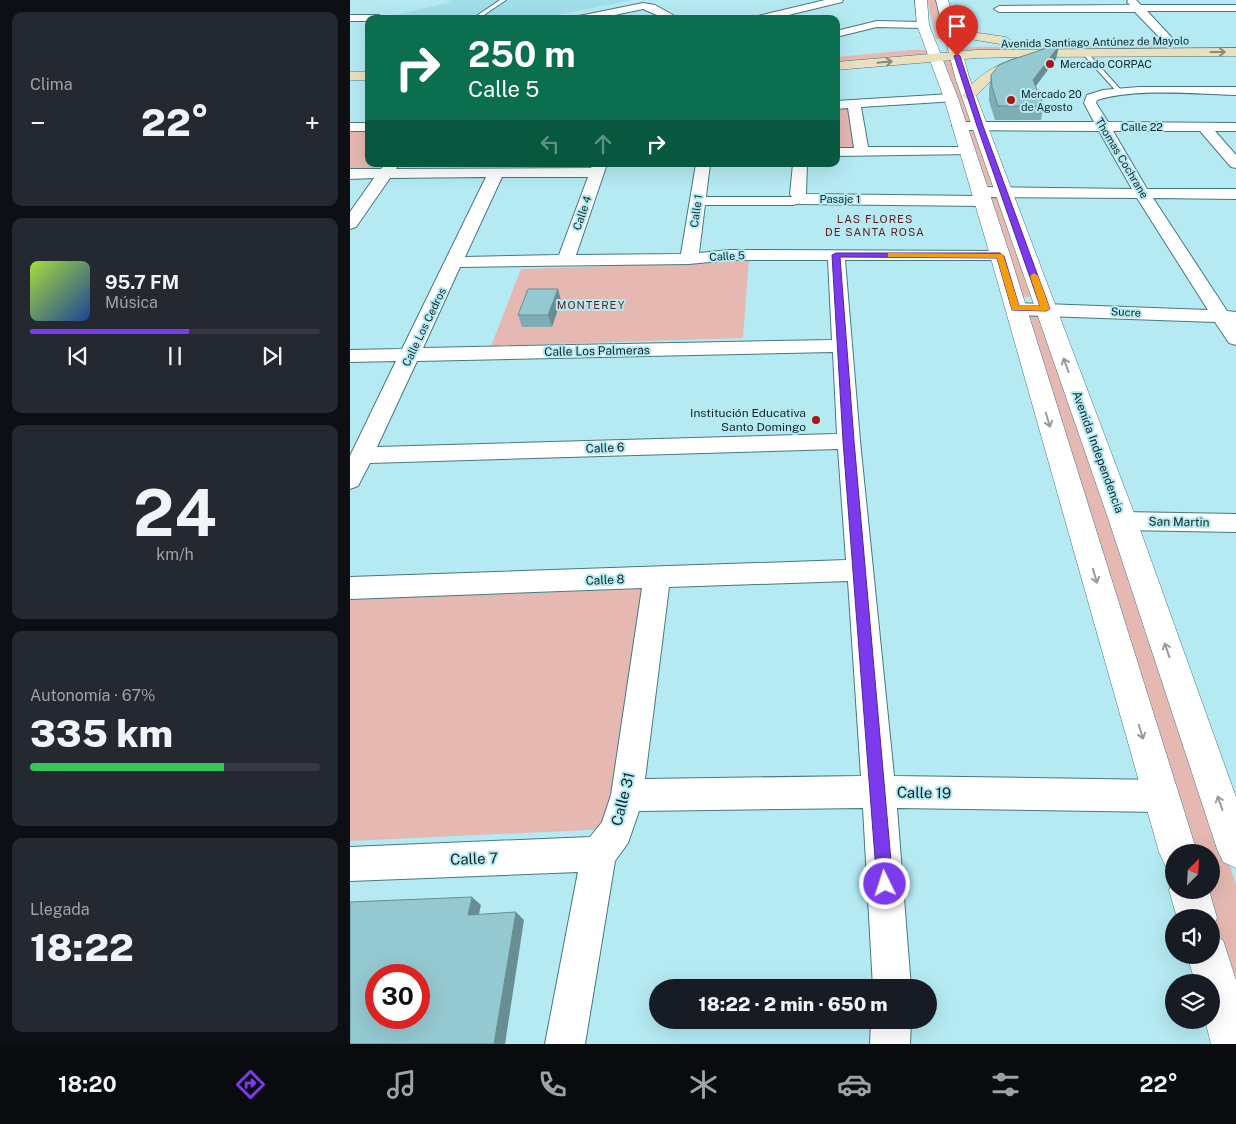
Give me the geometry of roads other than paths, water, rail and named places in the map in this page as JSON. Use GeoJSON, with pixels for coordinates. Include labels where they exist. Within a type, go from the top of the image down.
{"type":"FeatureCollection","features":[{"type":"Feature","properties":{"kind":"main road"},"geometry":{"type":"LineString","coordinates":[[948,23],[968,35],[999,41],[1028,43]]}},
{"type":"Feature","properties":{"kind":"main road","name":"Avenida Santiago Antúnez de Mayolo"},"geometry":{"type":"LineString","coordinates":[[944,50],[1028,43],[1236,41]]}},
{"type":"Feature","properties":{"kind":"main road"},"geometry":{"type":"LineString","coordinates":[[840,55],[944,50]]}},
{"type":"Feature","properties":{"kind":"main road"},"geometry":{"type":"LineString","coordinates":[[840,65],[944,50]]}},
{"type":"Feature","properties":{"kind":"main road","name":"Avenida Santiago Antúnez de Mayolo"},"geometry":{"type":"LineString","coordinates":[[944,50],[1236,52]]}},
{"type":"Feature","properties":{"kind":"main road"},"geometry":{"type":"LineString","coordinates":[[960,97],[998,71],[1016,62],[1057,52]]}},
{"type":"Feature","properties":{"kind":"main road"},"geometry":{"type":"LineString","coordinates":[[351,79],[365,77]]}},
{"type":"Feature","properties":{"kind":"main road"},"geometry":{"type":"LineString","coordinates":[[351,79],[365,85]]}},
{"type":"Feature","properties":{"kind":"street"},"geometry":{"type":"LineString","coordinates":[[921,0],[923,25],[944,50]]}},
{"type":"Feature","properties":{"kind":"street"},"geometry":{"type":"LineString","coordinates":[[942,0],[948,23],[944,50]]}},
{"type":"Feature","properties":{"kind":"street"},"geometry":{"type":"LineString","coordinates":[[1130,0],[1169,41]]}},
{"type":"Feature","properties":{"kind":"street"},"geometry":{"type":"LineString","coordinates":[[1192,8],[1221,0]]}},
{"type":"Feature","properties":{"kind":"street"},"geometry":{"type":"LineString","coordinates":[[776,15],[832,1]]}},
{"type":"Feature","properties":{"kind":"street"},"geometry":{"type":"LineString","coordinates":[[776,4],[793,11]]}},
{"type":"Feature","properties":{"kind":"street"},"geometry":{"type":"LineString","coordinates":[[350,17],[362,6]]}},
{"type":"Feature","properties":{"kind":"street"},"geometry":{"type":"LineString","coordinates":[[614,15],[643,6],[651,7],[667,15]]}},
{"type":"Feature","properties":{"kind":"street"},"geometry":{"type":"LineString","coordinates":[[808,8],[822,15]]}},
{"type":"Feature","properties":{"kind":"street"},"geometry":{"type":"LineString","coordinates":[[999,9],[1236,8]]}},
{"type":"Feature","properties":{"kind":"street"},"geometry":{"type":"LineString","coordinates":[[350,17],[365,18]]}},
{"type":"Feature","properties":{"kind":"street"},"geometry":{"type":"LineString","coordinates":[[840,24],[854,30]]}},
{"type":"Feature","properties":{"kind":"street"},"geometry":{"type":"LineString","coordinates":[[840,33],[877,24],[923,25]]}},
{"type":"Feature","properties":{"kind":"street","name":"Avenida Independencia"},"geometry":{"type":"LineString","coordinates":[[944,50],[989,195],[1000,256],[1015,309],[1175,844]]}},
{"type":"Feature","properties":{"kind":"street","name":"Thomas Cochrane"},"geometry":{"type":"LineString","coordinates":[[1236,91],[1119,92],[1097,94],[1090,103],[1142,193],[1229,317],[1236,340]]}},
{"type":"Feature","properties":{"kind":"street"},"geometry":{"type":"LineString","coordinates":[[840,105],[960,97]]}},
{"type":"Feature","properties":{"kind":"street"},"geometry":{"type":"LineString","coordinates":[[854,103],[862,152]]}},
{"type":"Feature","properties":{"kind":"street","name":"Avenida Independencia"},"geometry":{"type":"LineString","coordinates":[[969,126],[966,151],[1046,309],[1123,521],[1236,849]]}},
{"type":"Feature","properties":{"kind":"street","name":"Calle 22"},"geometry":{"type":"LineString","coordinates":[[969,126],[1236,127]]}},
{"type":"Feature","properties":{"kind":"street"},"geometry":{"type":"LineString","coordinates":[[350,127],[365,127]]}},
{"type":"Feature","properties":{"kind":"street"},"geometry":{"type":"LineString","coordinates":[[1204,127],[1236,164]]}},
{"type":"Feature","properties":{"kind":"street"},"geometry":{"type":"LineString","coordinates":[[840,152],[966,151]]}},
{"type":"Feature","properties":{"kind":"street","name":"Calle 1"},"geometry":{"type":"LineString","coordinates":[[689,259],[703,167]]}},
{"type":"Feature","properties":{"kind":"street"},"geometry":{"type":"LineString","coordinates":[[800,167],[798,194],[801,200]]}},
{"type":"Feature","properties":{"kind":"street"},"geometry":{"type":"LineString","coordinates":[[350,174],[389,168],[496,173],[598,168]]}},
{"type":"Feature","properties":{"kind":"street"},"geometry":{"type":"LineString","coordinates":[[350,224],[389,168]]}},
{"type":"Feature","properties":{"kind":"street","name":"Calle 4"},"geometry":{"type":"LineString","coordinates":[[565,262],[598,168]]}},
{"type":"Feature","properties":{"kind":"street","name":"Calle Los Cedros"},"geometry":{"type":"LineString","coordinates":[[350,480],[496,173]]}},
{"type":"Feature","properties":{"kind":"street","name":"Pasaje 1"},"geometry":{"type":"LineString","coordinates":[[698,201],[793,201],[989,195],[1142,193],[1236,194]]}},
{"type":"Feature","properties":{"kind":"street","name":"Calle 5"},"geometry":{"type":"LineString","coordinates":[[455,262],[689,259],[730,255],[1000,256]]}},
{"type":"Feature","properties":{"kind":"street"},"geometry":{"type":"LineString","coordinates":[[836,255],[849,441],[879,792],[891,979]]}},
{"type":"Feature","properties":{"kind":"street","name":"Sucre"},"geometry":{"type":"LineString","coordinates":[[1015,309],[1229,317]]}},
{"type":"Feature","properties":{"kind":"street","name":"Calle Los Palmeras"},"geometry":{"type":"LineString","coordinates":[[350,356],[843,346]]}},
{"type":"Feature","properties":{"kind":"street","name":"Calle 6"},"geometry":{"type":"LineString","coordinates":[[362,456],[849,441]]}},
{"type":"Feature","properties":{"kind":"street","name":"San Martin"},"geometry":{"type":"LineString","coordinates":[[1123,521],[1236,523]]}},
{"type":"Feature","properties":{"kind":"street","name":"Calle 8"},"geometry":{"type":"LineString","coordinates":[[350,588],[861,570]]}},
{"type":"Feature","properties":{"kind":"street","name":"Calle 31"},"geometry":{"type":"LineString","coordinates":[[565,1044],[599,854],[616,831],[627,795],[657,578]]}},
{"type":"Feature","properties":{"kind":"street","name":"Calle 19"},"geometry":{"type":"LineString","coordinates":[[627,795],[879,792],[1160,796]]}},
{"type":"Feature","properties":{"kind":"street","name":"Calle 7"},"geometry":{"type":"LineString","coordinates":[[350,864],[599,854]]}},
{"type":"Feature","properties":{"kind":"street"},"geometry":{"type":"LineString","coordinates":[[1211,964],[1233,1044]]}},
{"type":"Feature","properties":{"kind":"street"},"geometry":{"type":"LineString","coordinates":[[890,1029],[890,1044]]}},
{"type":"Feature","properties":{"kind":"lane"},"geometry":{"type":"LineString","coordinates":[[480,15],[503,0]]}},
{"type":"Feature","properties":{"kind":"lane"},"geometry":{"type":"LineString","coordinates":[[1084,52],[1119,92]]}},
{"type":"Feature","properties":{"kind":"place","name":"Mercado CORPAC"},"geometry":{"type":"Point","coordinates":[1050,64]}},
{"type":"Feature","properties":{"kind":"place","name":"Mercado 20 de Agosto"},"geometry":{"type":"Point","coordinates":[1011,100]}},
{"type":"Feature","properties":{"kind":"place","name":"Institución Educativa Santo Domingo"},"geometry":{"type":"Point","coordinates":[816,420]}},
{"type":"Feature","properties":{"kind":"district","name":"LAS FLORES DE SANTA ROSA"},"geometry":{"type":"Point","coordinates":[875,225]}},
{"type":"Feature","properties":{"kind":"district","name":"MONTEREY"},"geometry":{"type":"Point","coordinates":[591,305]}}]}
